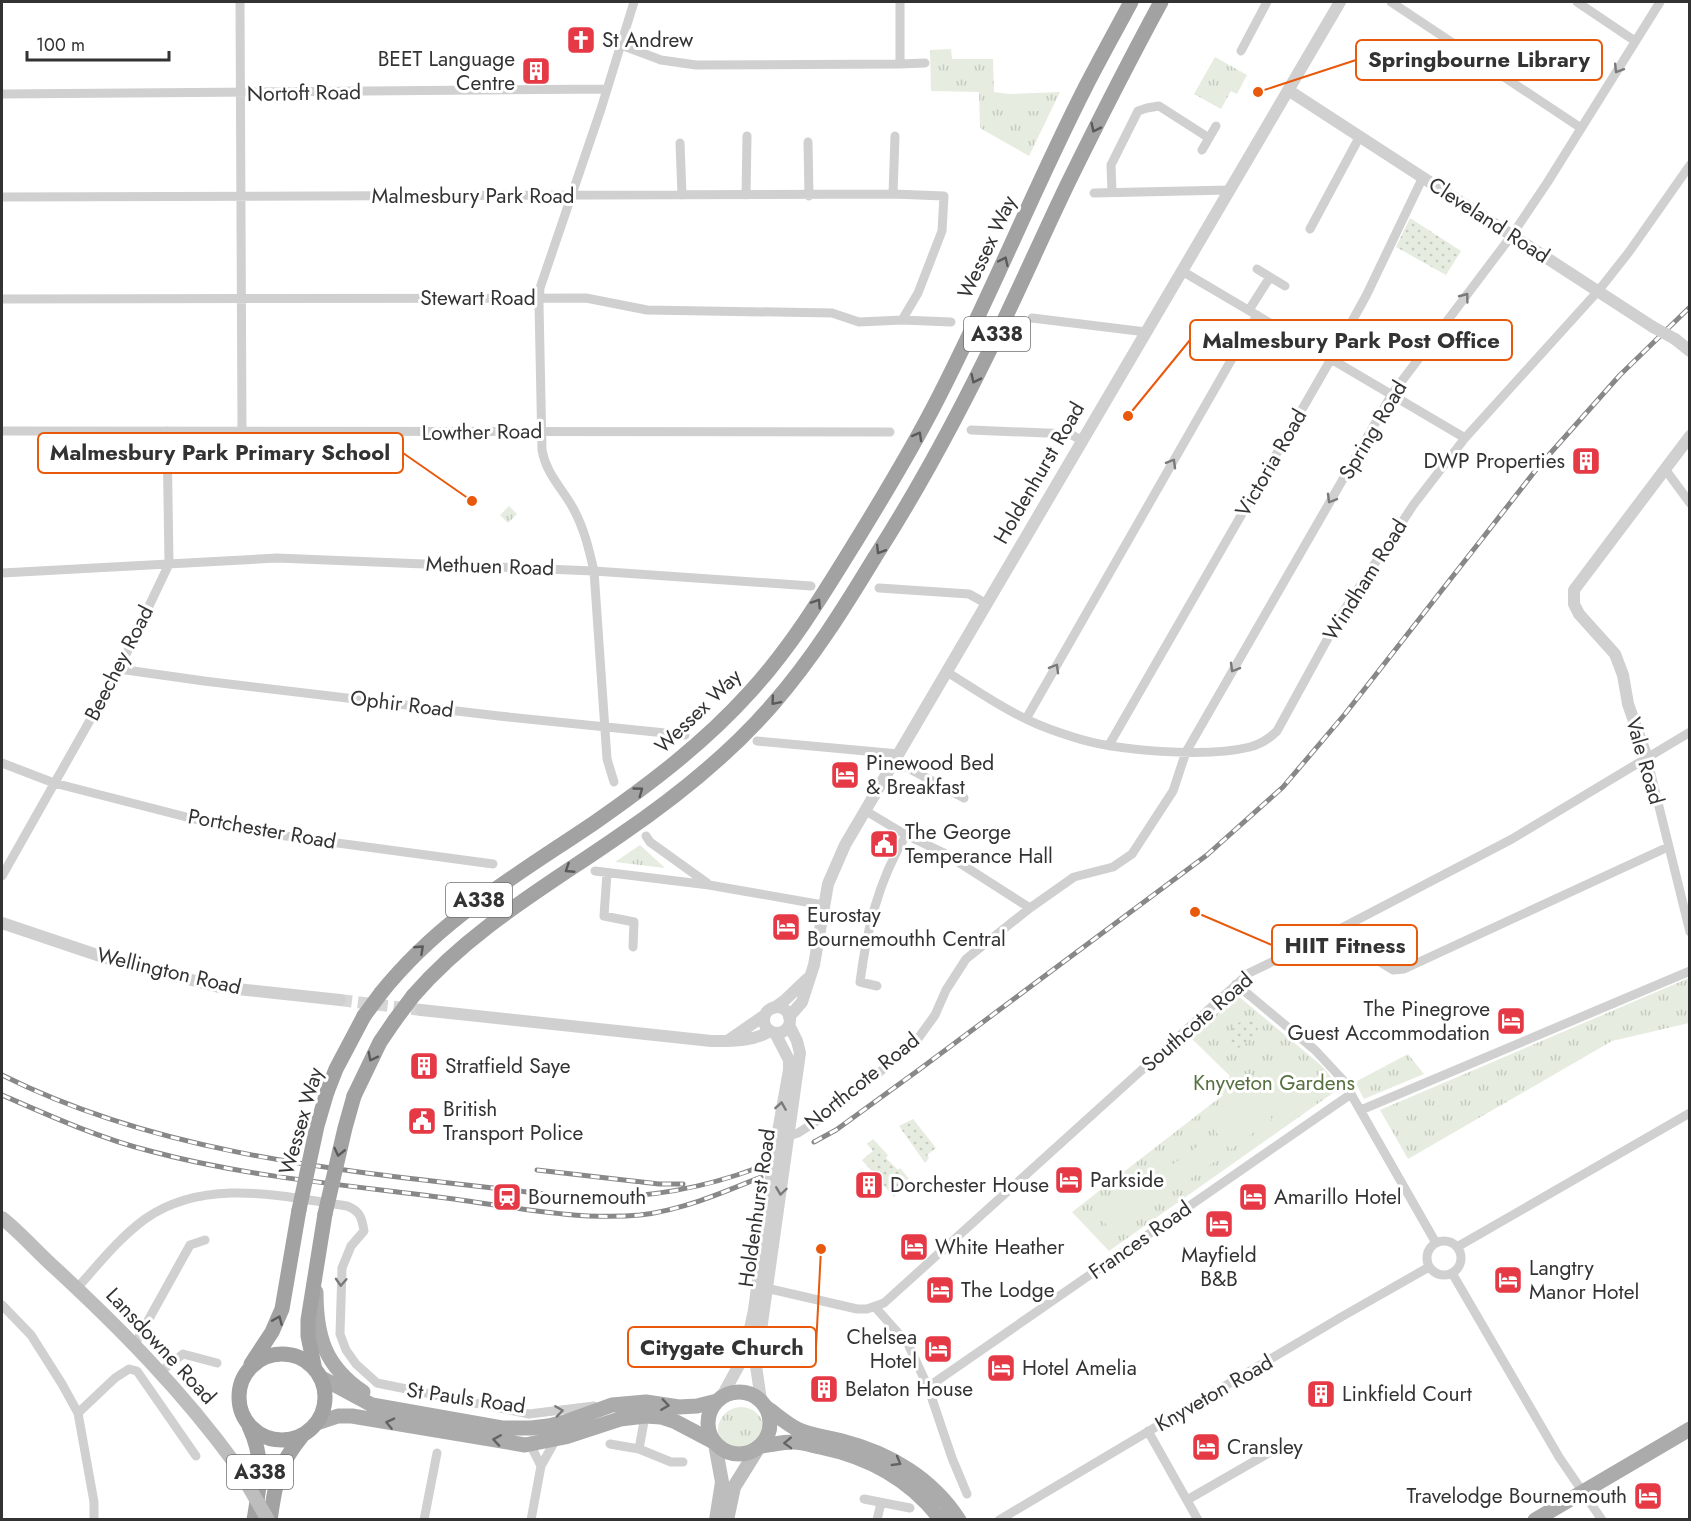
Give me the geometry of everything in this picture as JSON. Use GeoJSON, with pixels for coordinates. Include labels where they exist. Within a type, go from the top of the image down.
{"type":"FeatureCollection","features":[{"type":"Feature","properties":{"kind":"highway"},"geometry":{"type":"LineString","coordinates":[[1085,87],[1124,2]]}},
{"type":"Feature","properties":{"kind":"highway","name":"Wessex Way"},"geometry":{"type":"LineString","coordinates":[[244,1377],[272,1332],[282,1309],[299,1210],[317,1126],[336,1069],[364,1016],[408,960],[449,922],[629,798],[680,760],[726,718],[783,651],[810,614],[853,545],[928,418],[977,319],[1085,87],[1131,2]]}},
{"type":"Feature","properties":{"kind":"highway","name":"Wessex Way"},"geometry":{"type":"LineString","coordinates":[[318,1374],[308,1336],[308,1320],[325,1214],[342,1136],[354,1096],[380,1042],[413,996],[452,956],[490,924],[618,837],[691,783],[759,719],[812,655],[885,542],[941,444],[998,332],[1110,97],[1161,2]]}},
{"type":"Feature","properties":{"kind":"highway"},"geometry":{"type":"LineString","coordinates":[[1110,97],[1171,2]]}},
{"type":"Feature","properties":{"kind":"highway"},"geometry":{"type":"LineString","coordinates":[[278,1354],[292,1355],[305,1361],[318,1374],[324,1389],[323,1413],[317,1424],[302,1436],[292,1439],[269,1438],[258,1433],[248,1425],[238,1402],[239,1389],[244,1377],[252,1365],[278,1354]]}},
{"type":"Feature","properties":{"kind":"highway","name":"A338"},"geometry":{"type":"LineString","coordinates":[[248,1425],[259,1451],[261,1464],[254,1520]]}},
{"type":"Feature","properties":{"kind":"highway","name":"A338"},"geometry":{"type":"LineString","coordinates":[[269,1520],[280,1469],[302,1436]]}},
{"type":"Feature","properties":{"kind":"main road","name":"Lansdowne Road"},"geometry":{"type":"LineString","coordinates":[[2,1218],[135,1344],[189,1402],[236,1464],[269,1520]]}},
{"type":"Feature","properties":{"kind":"main road"},"geometry":{"type":"LineString","coordinates":[[316,1270],[318,1321],[327,1355],[345,1380],[373,1399],[401,1410]]}},
{"type":"Feature","properties":{"kind":"main road","name":"St Pauls Road"},"geometry":{"type":"LineString","coordinates":[[318,1374],[345,1393],[372,1405],[502,1428],[531,1428],[565,1422],[612,1405],[646,1402],[679,1407],[697,1406],[719,1399]]}},
{"type":"Feature","properties":{"kind":"main road"},"geometry":{"type":"LineString","coordinates":[[716,1520],[722,1482],[714,1443],[708,1427],[708,1418],[719,1399],[733,1392],[742,1392],[752,1394],[797,1429],[871,1450],[892,1459],[941,1496],[959,1520]]}},
{"type":"Feature","properties":{"kind":"main road"},"geometry":{"type":"LineString","coordinates":[[728,1520],[734,1487],[767,1438],[770,1418],[764,1404]]}},
{"type":"Feature","properties":{"kind":"main road","name":"St Pauls Road"},"geometry":{"type":"LineString","coordinates":[[317,1424],[338,1416],[352,1416],[486,1439],[530,1444],[556,1439],[620,1419],[645,1416],[676,1422],[714,1443]]}},
{"type":"Feature","properties":{"kind":"main road"},"geometry":{"type":"LineString","coordinates":[[1535,1520],[1689,1429]]}},
{"type":"Feature","properties":{"kind":"main road"},"geometry":{"type":"LineString","coordinates":[[714,1443],[729,1453],[739,1455],[759,1448],[794,1442],[867,1461],[913,1489],[930,1505],[940,1520]]}},
{"type":"Feature","properties":{"kind":"street"},"geometry":{"type":"LineString","coordinates":[[240,2],[242,430]]}},
{"type":"Feature","properties":{"kind":"street"},"geometry":{"type":"LineString","coordinates":[[614,782],[607,759],[594,571],[588,544],[577,516],[543,460],[539,298],[540,288],[634,2]]}},
{"type":"Feature","properties":{"kind":"street"},"geometry":{"type":"LineString","coordinates":[[900,2],[900,64]]}},
{"type":"Feature","properties":{"kind":"street"},"geometry":{"type":"LineString","coordinates":[[1241,51],[1267,2]]}},
{"type":"Feature","properties":{"kind":"street","name":"Holdenhurst Road"},"geometry":{"type":"LineString","coordinates":[[773,1032],[783,1031],[802,1002],[813,965],[823,905],[836,863],[1338,2]]}},
{"type":"Feature","properties":{"kind":"street"},"geometry":{"type":"LineString","coordinates":[[1391,2],[1581,128]]}},
{"type":"Feature","properties":{"kind":"street"},"geometry":{"type":"LineString","coordinates":[[1577,2],[1635,41]]}},
{"type":"Feature","properties":{"kind":"street","name":"Spring Road"},"geometry":{"type":"LineString","coordinates":[[1186,752],[1392,394],[1512,235],[1660,2]]}},
{"type":"Feature","properties":{"kind":"street"},"geometry":{"type":"LineString","coordinates":[[621,45],[661,60],[696,65],[925,63]]}},
{"type":"Feature","properties":{"kind":"street","name":"Nortoft Road"},"geometry":{"type":"LineString","coordinates":[[2,94],[240,94],[607,89]]}},
{"type":"Feature","properties":{"kind":"street","name":"Cleveland Road"},"geometry":{"type":"LineString","coordinates":[[1288,90],[1653,327],[1675,339],[1689,351]]}},
{"type":"Feature","properties":{"kind":"street"},"geometry":{"type":"LineString","coordinates":[[1112,192],[1111,165],[1138,111],[1160,106],[1209,138]]}},
{"type":"Feature","properties":{"kind":"street"},"geometry":{"type":"LineString","coordinates":[[1202,150],[1216,126]]}},
{"type":"Feature","properties":{"kind":"street"},"geometry":{"type":"LineString","coordinates":[[746,195],[747,136]]}},
{"type":"Feature","properties":{"kind":"street"},"geometry":{"type":"LineString","coordinates":[[893,194],[895,136]]}},
{"type":"Feature","properties":{"kind":"street"},"geometry":{"type":"LineString","coordinates":[[1310,229],[1360,136]]}},
{"type":"Feature","properties":{"kind":"street"},"geometry":{"type":"LineString","coordinates":[[808,142],[809,196]]}},
{"type":"Feature","properties":{"kind":"street"},"geometry":{"type":"LineString","coordinates":[[680,143],[682,195]]}},
{"type":"Feature","properties":{"kind":"street","name":"Windham Road"},"geometry":{"type":"LineString","coordinates":[[947,672],[1026,719],[1074,737],[1109,745],[1186,752],[1222,751],[1251,747],[1269,739],[1277,731],[1346,608],[1414,504],[1465,438],[1599,290],[1688,171]]}},
{"type":"Feature","properties":{"kind":"street","name":"Victoria Road"},"geometry":{"type":"LineString","coordinates":[[1109,745],[1366,296],[1423,177]]}},
{"type":"Feature","properties":{"kind":"street"},"geometry":{"type":"LineString","coordinates":[[1094,193],[1230,190]]}},
{"type":"Feature","properties":{"kind":"street","name":"Malmesbury Park Road"},"geometry":{"type":"LineString","coordinates":[[2,196],[809,196],[893,194],[944,196],[942,231],[918,293],[902,320]]}},
{"type":"Feature","properties":{"kind":"street"},"geometry":{"type":"LineString","coordinates":[[1257,269],[1285,286]]}},
{"type":"Feature","properties":{"kind":"street"},"geometry":{"type":"LineString","coordinates":[[1182,271],[1465,438]]}},
{"type":"Feature","properties":{"kind":"street"},"geometry":{"type":"LineString","coordinates":[[1026,719],[1253,313],[1270,277]]}},
{"type":"Feature","properties":{"kind":"street","name":"Stewart Road"},"geometry":{"type":"LineString","coordinates":[[2,299],[598,299],[647,309],[832,313],[859,322],[902,320],[951,322]]}},
{"type":"Feature","properties":{"kind":"street"},"geometry":{"type":"LineString","coordinates":[[1032,318],[1146,332]]}},
{"type":"Feature","properties":{"kind":"street"},"geometry":{"type":"LineString","coordinates":[[971,430],[1070,434],[1083,441]]}},
{"type":"Feature","properties":{"kind":"street","name":"Lowther Road"},"geometry":{"type":"LineString","coordinates":[[2,431],[890,432]]}},
{"type":"Feature","properties":{"kind":"street","name":"Beechey Road"},"geometry":{"type":"LineString","coordinates":[[2,876],[119,669],[169,564],[167,431]]}},
{"type":"Feature","properties":{"kind":"street"},"geometry":{"type":"LineString","coordinates":[[1689,436],[1665,469],[1689,503]]}},
{"type":"Feature","properties":{"kind":"street","name":"Vale Road"},"geometry":{"type":"LineString","coordinates":[[1665,469],[1574,590],[1574,604],[1579,614],[1615,654],[1623,675],[1628,704],[1647,758],[1689,932]]}},
{"type":"Feature","properties":{"kind":"street","name":"Methuen Road"},"geometry":{"type":"LineString","coordinates":[[2,573],[277,558],[594,571],[811,586]]}},
{"type":"Feature","properties":{"kind":"street"},"geometry":{"type":"LineString","coordinates":[[879,588],[969,594],[987,604]]}},
{"type":"Feature","properties":{"kind":"street","name":"Ophir Road"},"geometry":{"type":"LineString","coordinates":[[119,669],[499,716],[686,735]]}},
{"type":"Feature","properties":{"kind":"street","name":"Southcote Road"},"geometry":{"type":"LineString","coordinates":[[875,1307],[884,1303],[1236,984],[1264,964],[1332,933],[1512,839],[1689,732]]}},
{"type":"Feature","properties":{"kind":"street"},"geometry":{"type":"LineString","coordinates":[[758,741],[897,758],[964,798]]}},
{"type":"Feature","properties":{"kind":"street","name":"Northcote Road"},"geometry":{"type":"LineString","coordinates":[[792,1138],[828,1114],[914,1044],[935,1015],[946,990],[966,959],[1074,876],[1113,867],[1132,854],[1173,791],[1186,752]]}},
{"type":"Feature","properties":{"kind":"street","name":"Portchester Road"},"geometry":{"type":"LineString","coordinates":[[2,763],[54,783],[233,829],[493,864]]}},
{"type":"Feature","properties":{"kind":"street"},"geometry":{"type":"LineString","coordinates":[[866,811],[906,835],[944,853],[1030,908]]}},
{"type":"Feature","properties":{"kind":"street"},"geometry":{"type":"LineString","coordinates":[[877,986],[860,982],[866,941],[877,895],[906,835]]}},
{"type":"Feature","properties":{"kind":"street"},"geometry":{"type":"LineString","coordinates":[[646,836],[650,842],[709,885]]}},
{"type":"Feature","properties":{"kind":"street"},"geometry":{"type":"LineString","coordinates":[[1332,933],[1393,970],[1404,969],[1668,847]]}},
{"type":"Feature","properties":{"kind":"street"},"geometry":{"type":"LineString","coordinates":[[595,871],[709,885],[823,905]]}},
{"type":"Feature","properties":{"kind":"street"},"geometry":{"type":"LineString","coordinates":[[607,873],[604,916],[634,922],[633,947]]}},
{"type":"Feature","properties":{"kind":"street","name":"Wellington Road"},"geometry":{"type":"LineString","coordinates":[[2,923],[106,958],[219,987],[340,1000]]}},
{"type":"Feature","properties":{"kind":"street"},"geometry":{"type":"LineString","coordinates":[[1360,1110],[1689,971]]}},
{"type":"Feature","properties":{"kind":"street"},"geometry":{"type":"LineString","coordinates":[[728,1041],[785,1000],[808,978]]}},
{"type":"Feature","properties":{"kind":"street"},"geometry":{"type":"LineString","coordinates":[[1236,984],[1315,1050],[1343,1080],[1436,1243]]}},
{"type":"Feature","properties":{"kind":"street"},"geometry":{"type":"LineString","coordinates":[[770,1011],[782,1009],[789,1021]]}},
{"type":"Feature","properties":{"kind":"street"},"geometry":{"type":"LineString","coordinates":[[421,1010],[658,1036],[728,1041],[773,1032]]}},
{"type":"Feature","properties":{"kind":"street","name":"Holdenhurst Road"},"geometry":{"type":"LineString","coordinates":[[719,1399],[744,1356],[754,1310],[775,1148],[789,1070],[789,1060],[773,1032],[765,1026],[770,1011]]}},
{"type":"Feature","properties":{"kind":"street","name":"Holdenhurst Road"},"geometry":{"type":"LineString","coordinates":[[764,1404],[756,1366],[766,1288],[792,1138],[800,1053],[789,1021]]}},
{"type":"Feature","properties":{"kind":"street","name":"Frances Road"},"geometry":{"type":"LineString","coordinates":[[928,1386],[1351,1094]]}},
{"type":"Feature","properties":{"kind":"street"},"geometry":{"type":"LineString","coordinates":[[1457,1247],[1689,1113]]}},
{"type":"Feature","properties":{"kind":"street"},"geometry":{"type":"LineString","coordinates":[[77,1288],[123,1238],[145,1219],[172,1204],[195,1197],[221,1193],[270,1195],[347,1206],[356,1209],[362,1218],[364,1231],[351,1246],[342,1268],[340,1334],[346,1350],[356,1364],[377,1383],[530,1414],[612,1405]]}},
{"type":"Feature","properties":{"kind":"street"},"geometry":{"type":"LineString","coordinates":[[135,1344],[190,1245],[205,1240]]}},
{"type":"Feature","properties":{"kind":"street"},"geometry":{"type":"LineString","coordinates":[[1448,1241],[1460,1252],[1459,1266],[1452,1273],[1447,1275],[1437,1273],[1429,1267],[1428,1251],[1436,1243],[1448,1241]]}},
{"type":"Feature","properties":{"kind":"street","name":"Knyveton Road"},"geometry":{"type":"LineString","coordinates":[[999,1520],[1429,1267]]}},
{"type":"Feature","properties":{"kind":"street"},"geometry":{"type":"LineString","coordinates":[[1452,1273],[1559,1457],[1602,1520]]}},
{"type":"Feature","properties":{"kind":"street"},"geometry":{"type":"LineString","coordinates":[[766,1288],[857,1309],[875,1307],[908,1344],[928,1386],[952,1458],[967,1494]]}},
{"type":"Feature","properties":{"kind":"street"},"geometry":{"type":"LineString","coordinates":[[2,1305],[32,1335],[78,1413],[93,1491],[94,1520]]}},
{"type":"Feature","properties":{"kind":"street"},"geometry":{"type":"LineString","coordinates":[[160,1372],[183,1354],[217,1363]]}},
{"type":"Feature","properties":{"kind":"street"},"geometry":{"type":"LineString","coordinates":[[78,1413],[115,1378],[129,1369],[137,1371],[196,1456]]}},
{"type":"Feature","properties":{"kind":"street"},"geometry":{"type":"LineString","coordinates":[[639,1449],[645,1416]]}},
{"type":"Feature","properties":{"kind":"street"},"geometry":{"type":"LineString","coordinates":[[1148,1431],[1198,1520]]}},
{"type":"Feature","properties":{"kind":"street"},"geometry":{"type":"LineString","coordinates":[[531,1520],[541,1466],[556,1439]]}},
{"type":"Feature","properties":{"kind":"street"},"geometry":{"type":"LineString","coordinates":[[530,1444],[541,1466]]}},
{"type":"Feature","properties":{"kind":"street"},"geometry":{"type":"LineString","coordinates":[[610,1444],[639,1449],[671,1462],[683,1462]]}},
{"type":"Feature","properties":{"kind":"street"},"geometry":{"type":"LineString","coordinates":[[1187,1500],[1274,1450]]}},
{"type":"Feature","properties":{"kind":"street"},"geometry":{"type":"LineString","coordinates":[[424,1520],[437,1453]]}},
{"type":"Feature","properties":{"kind":"street"},"geometry":{"type":"LineString","coordinates":[[864,1499],[910,1508]]}},
{"type":"Feature","properties":{"kind":"street"},"geometry":{"type":"LineString","coordinates":[[877,1520],[881,1503]]}},
{"type":"Feature","properties":{"kind":"green space"},"geometry":{"type":"Polygon","coordinates":[[[951,49],[952,59],[993,59],[994,92],[1009,94],[1060,92],[1029,156],[980,128],[979,92],[931,91],[930,50],[951,49]]]}},
{"type":"Feature","properties":{"kind":"green space"},"geometry":{"type":"Polygon","coordinates":[[[1215,57],[1247,75],[1237,94],[1231,91],[1221,109],[1194,94],[1215,57]]]}},
{"type":"Feature","properties":{"kind":"green space"},"geometry":{"type":"Polygon","coordinates":[[[1009,94],[1038,94],[1038,111],[1009,111],[1009,94]]]}},
{"type":"Feature","properties":{"kind":"green space"},"geometry":{"type":"Polygon","coordinates":[[[1410,218],[1461,251],[1446,275],[1396,247],[1410,218]]]}},
{"type":"Feature","properties":{"kind":"green space"},"geometry":{"type":"Polygon","coordinates":[[[509,506],[517,514],[508,523],[500,515],[509,506]]]}},
{"type":"Feature","properties":{"kind":"green space"},"geometry":{"type":"Polygon","coordinates":[[[640,845],[665,868],[615,862],[640,845]]]}},
{"type":"Feature","properties":{"kind":"green space"},"geometry":{"type":"Polygon","coordinates":[[[1689,978],[1689,1023],[1612,1041],[1408,1159],[1380,1110],[1689,978]]]}},
{"type":"Feature","properties":{"kind":"green space","name":"Knyveton Gardens"},"geometry":{"type":"Polygon","coordinates":[[[1237,995],[1322,1066],[1340,1088],[1109,1251],[1072,1212],[1223,1095],[1217,1089],[1230,1076],[1191,1038],[1237,995]]]}},
{"type":"Feature","properties":{"kind":"green space"},"geometry":{"type":"Polygon","coordinates":[[[1253,1019],[1258,1029],[1247,1042],[1233,1050],[1229,1047],[1230,1032],[1241,1021],[1253,1019]]]}},
{"type":"Feature","properties":{"kind":"green space"},"geometry":{"type":"Polygon","coordinates":[[[1293,1051],[1325,1092],[1285,1123],[1253,1083],[1293,1051]]]}},
{"type":"Feature","properties":{"kind":"green space"},"geometry":{"type":"Polygon","coordinates":[[[1408,1054],[1424,1074],[1364,1099],[1355,1082],[1408,1054]]]}},
{"type":"Feature","properties":{"kind":"green space"},"geometry":{"type":"Polygon","coordinates":[[[1252,1094],[1272,1119],[1230,1150],[1210,1124],[1244,1095],[1252,1094]]]}},
{"type":"Feature","properties":{"kind":"green space"},"geometry":{"type":"Polygon","coordinates":[[[913,1119],[936,1148],[927,1155],[929,1158],[925,1163],[899,1126],[913,1119]]]}},
{"type":"Feature","properties":{"kind":"green space"},"geometry":{"type":"Polygon","coordinates":[[[1211,1137],[1224,1155],[1113,1234],[1100,1216],[1211,1137]]]}},
{"type":"Feature","properties":{"kind":"green space"},"geometry":{"type":"Polygon","coordinates":[[[873,1139],[888,1155],[886,1158],[898,1170],[900,1168],[910,1180],[894,1197],[862,1160],[873,1151],[867,1144],[873,1139]]]}},
{"type":"Feature","properties":{"kind":"green space"},"geometry":{"type":"Polygon","coordinates":[[[741,1407],[757,1414],[764,1430],[757,1446],[741,1453],[725,1446],[718,1430],[725,1414],[741,1407]]]}},
{"type":"Feature","properties":{"kind":"tunnel"},"geometry":{"type":"LineString","coordinates":[[340,1000],[421,1010]]}},
{"type":"Feature","properties":{"kind":"railway"},"geometry":{"type":"LineString","coordinates":[[814,1142],[836,1130],[920,1069],[1207,855],[1283,787],[1345,714],[1539,466],[1620,375],[1690,307]]}},
{"type":"Feature","properties":{"kind":"railway"},"geometry":{"type":"LineString","coordinates":[[2,1075],[69,1105],[138,1128],[208,1146],[280,1160],[425,1180],[594,1198],[642,1195],[688,1188],[757,1168]]}},
{"type":"Feature","properties":{"kind":"railway"},"geometry":{"type":"LineString","coordinates":[[2,1095],[112,1140],[187,1160],[297,1179],[543,1212],[592,1216],[656,1213],[702,1200],[761,1177]]}},
{"type":"Feature","properties":{"kind":"railway"},"geometry":{"type":"LineString","coordinates":[[537,1170],[659,1184],[683,1184]]}},
{"type":"Feature","properties":{"kind":"place","name":"St Andrew"},"geometry":{"type":"Point","coordinates":[581,40]}},
{"type":"Feature","properties":{"kind":"place","name":"BEET Language Centre"},"geometry":{"type":"Point","coordinates":[536,71]}},
{"type":"Feature","properties":{"kind":"place","name":"Springbourne Library"},"geometry":{"type":"Point","coordinates":[1258,92]}},
{"type":"Feature","properties":{"kind":"place","name":"Malmesbury Park Post Office"},"geometry":{"type":"Point","coordinates":[1128,416]}},
{"type":"Feature","properties":{"kind":"place","name":"DWP Properties"},"geometry":{"type":"Point","coordinates":[1586,461]}},
{"type":"Feature","properties":{"kind":"place","name":"Malmesbury Park Primary School"},"geometry":{"type":"Point","coordinates":[472,501]}},
{"type":"Feature","properties":{"kind":"place","name":"Pinewood Bed & Breakfast"},"geometry":{"type":"Point","coordinates":[845,775]}},
{"type":"Feature","properties":{"kind":"place","name":"The George Temperance Hall"},"geometry":{"type":"Point","coordinates":[884,844]}},
{"type":"Feature","properties":{"kind":"place","name":"HIIT Fitness"},"geometry":{"type":"Point","coordinates":[1195,912]}},
{"type":"Feature","properties":{"kind":"place","name":"Eurostay Bournemouthh Central"},"geometry":{"type":"Point","coordinates":[786,927]}},
{"type":"Feature","properties":{"kind":"place","name":"The Pinegrove Guest Accommodation"},"geometry":{"type":"Point","coordinates":[1511,1021]}},
{"type":"Feature","properties":{"kind":"place","name":"Stratfield Saye"},"geometry":{"type":"Point","coordinates":[424,1066]}},
{"type":"Feature","properties":{"kind":"place","name":"British Transport Police"},"geometry":{"type":"Point","coordinates":[422,1121]}},
{"type":"Feature","properties":{"kind":"place","name":"Parkside"},"geometry":{"type":"Point","coordinates":[1069,1180]}},
{"type":"Feature","properties":{"kind":"place","name":"Dorchester House"},"geometry":{"type":"Point","coordinates":[869,1185]}},
{"type":"Feature","properties":{"kind":"place","name":"Bournemouth"},"geometry":{"type":"Point","coordinates":[507,1197]}},
{"type":"Feature","properties":{"kind":"place","name":"Amarillo Hotel"},"geometry":{"type":"Point","coordinates":[1253,1197]}},
{"type":"Feature","properties":{"kind":"place","name":"Mayfield B&B"},"geometry":{"type":"Point","coordinates":[1219,1224]}},
{"type":"Feature","properties":{"kind":"place","name":"White Heather"},"geometry":{"type":"Point","coordinates":[914,1247]}},
{"type":"Feature","properties":{"kind":"place","name":"Citygate Church"},"geometry":{"type":"Point","coordinates":[821,1249]}},
{"type":"Feature","properties":{"kind":"place","name":"Langtry Manor Hotel"},"geometry":{"type":"Point","coordinates":[1508,1280]}},
{"type":"Feature","properties":{"kind":"place","name":"The Lodge"},"geometry":{"type":"Point","coordinates":[940,1290]}},
{"type":"Feature","properties":{"kind":"place","name":"Chelsea Hotel"},"geometry":{"type":"Point","coordinates":[938,1349]}},
{"type":"Feature","properties":{"kind":"place","name":"Hotel Amelia"},"geometry":{"type":"Point","coordinates":[1001,1368]}},
{"type":"Feature","properties":{"kind":"place","name":"Belaton House"},"geometry":{"type":"Point","coordinates":[824,1389]}},
{"type":"Feature","properties":{"kind":"place","name":"Linkfield Court"},"geometry":{"type":"Point","coordinates":[1321,1394]}},
{"type":"Feature","properties":{"kind":"place","name":"Cransley"},"geometry":{"type":"Point","coordinates":[1206,1447]}},
{"type":"Feature","properties":{"kind":"place","name":"Travelodge Bournemouth"},"geometry":{"type":"Point","coordinates":[1648,1496]}}]}
